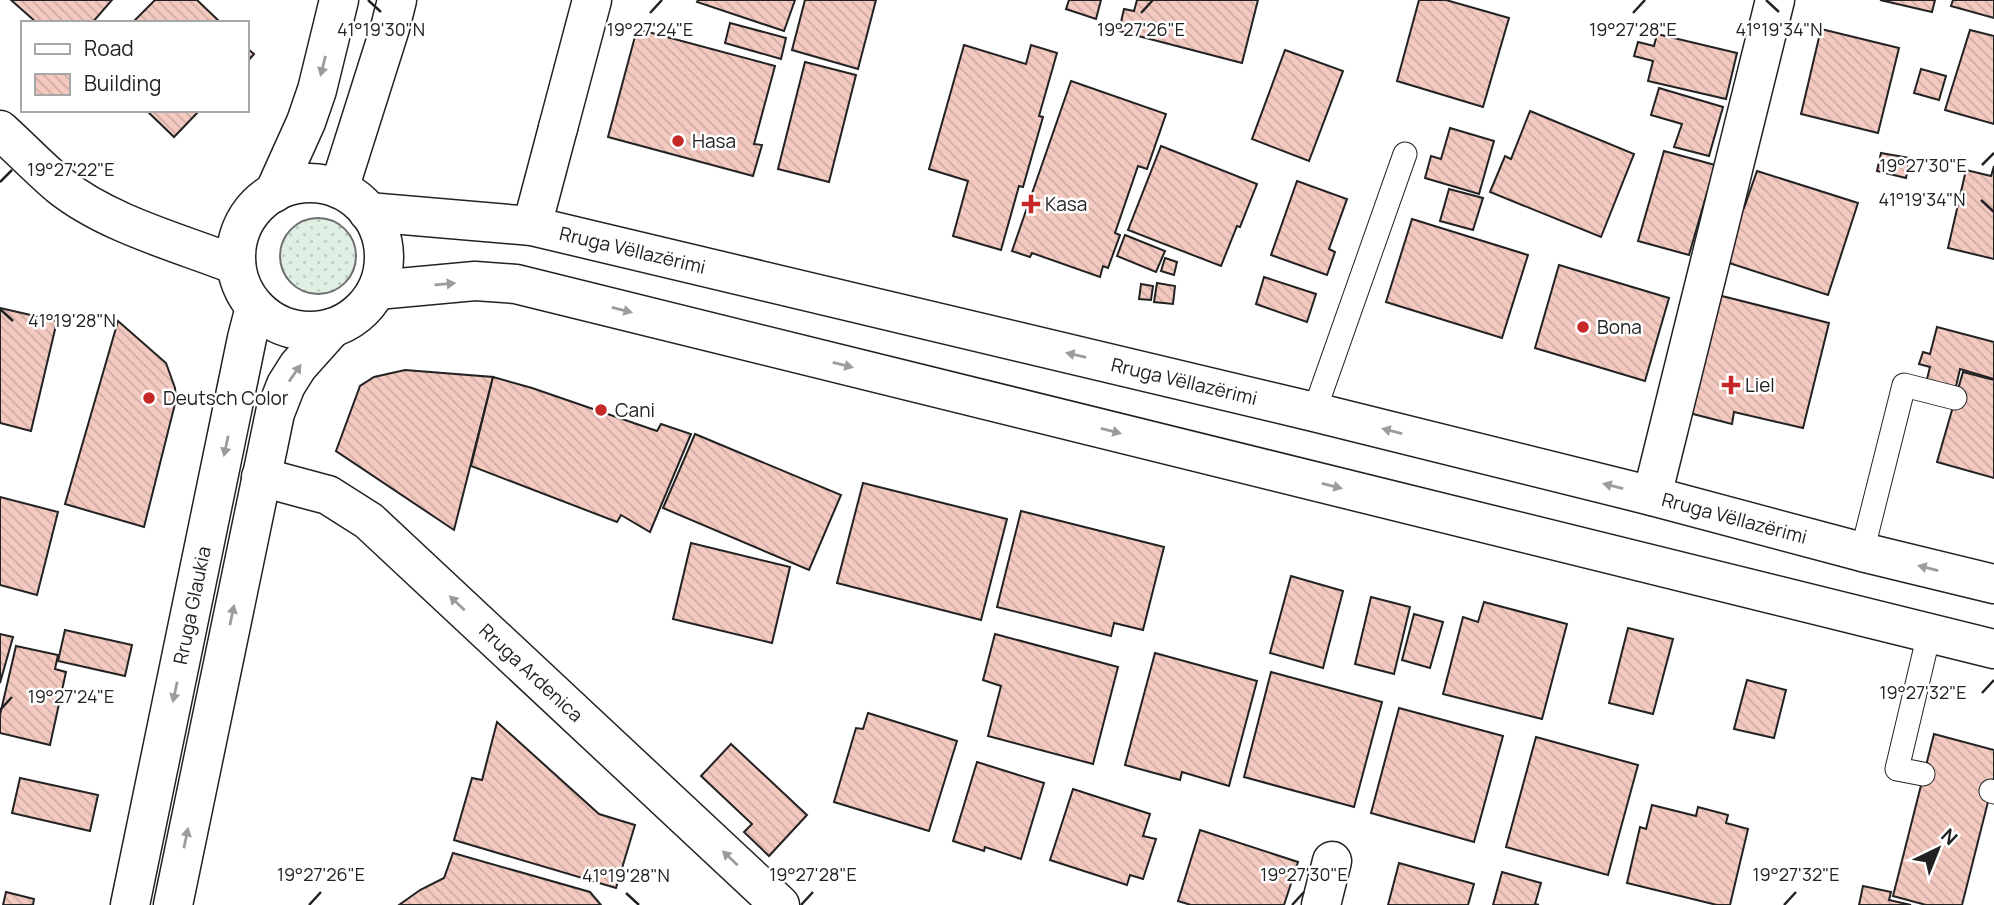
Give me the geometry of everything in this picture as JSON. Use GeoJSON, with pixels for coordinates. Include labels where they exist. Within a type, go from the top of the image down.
{"type":"FeatureCollection","features":[{"type":"Feature","properties":{"kind":"main road"},"geometry":{"type":"LineString","coordinates":[[274,192],[306,122],[317,90],[339,0]]}},
{"type":"Feature","properties":{"kind":"main road"},"geometry":{"type":"LineString","coordinates":[[354,200],[397,0]]}},
{"type":"Feature","properties":{"kind":"main road"},"geometry":{"type":"LineString","coordinates":[[532,226],[593,0]]}},
{"type":"Feature","properties":{"kind":"main road"},"geometry":{"type":"LineString","coordinates":[[1652,496],[1775,0]]}},
{"type":"Feature","properties":{"kind":"main road"},"geometry":{"type":"LineString","coordinates":[[0,130],[61,187],[96,209],[130,226],[236,265]]}},
{"type":"Feature","properties":{"kind":"main road"},"geometry":{"type":"LineString","coordinates":[[313,183],[354,200],[377,226],[383,242],[385,257],[377,290],[354,318],[332,328],[318,332],[290,329],[277,324],[255,307],[243,288],[236,265],[238,243],[244,223],[257,206],[274,192],[286,187],[313,183]]}},
{"type":"Feature","properties":{"kind":"main road","name":"Rruga Vëllazërimi"},"geometry":{"type":"LineString","coordinates":[[354,200],[532,226],[1314,412],[1994,584]]}},
{"type":"Feature","properties":{"kind":"main road"},"geometry":{"type":"LineString","coordinates":[[377,290],[475,281],[516,284],[1994,649]]}},
{"type":"Feature","properties":{"kind":"main road","name":"Rruga Glaukia"},"geometry":{"type":"LineString","coordinates":[[130,905],[255,307]]}},
{"type":"Feature","properties":{"kind":"main road","name":"Rruga Glaukia"},"geometry":{"type":"LineString","coordinates":[[173,905],[275,413],[286,385],[332,328]]}},
{"type":"Feature","properties":{"kind":"main road","name":"Rruga Ardenica"},"geometry":{"type":"LineString","coordinates":[[261,477],[328,495],[369,521],[780,905]]}},
{"type":"Feature","properties":{"kind":"main road"},"geometry":{"type":"LineString","coordinates":[[1321,905],[1332,861]]}},
{"type":"Feature","properties":{"kind":"lane"},"geometry":{"type":"LineString","coordinates":[[1314,412],[1405,154]]}},
{"type":"Feature","properties":{"kind":"lane"},"geometry":{"type":"LineString","coordinates":[[1861,552],[1904,385],[1955,398]]}},
{"type":"Feature","properties":{"kind":"lane"},"geometry":{"type":"LineString","coordinates":[[1923,774],[1897,769],[1929,634]]}},
{"type":"Feature","properties":{"kind":"green space"},"geometry":{"type":"Polygon","coordinates":[[[318,218],[332,221],[345,229],[353,242],[356,256],[353,270],[345,283],[332,291],[318,294],[304,291],[291,283],[283,270],[280,256],[283,242],[291,229],[304,221],[318,218]]]}},
{"type":"Feature","properties":{"kind":"building"},"geometry":{"type":"Polygon","coordinates":[[[11,0],[112,0],[94,21],[35,21],[11,0]]]}},
{"type":"Feature","properties":{"kind":"building"},"geometry":{"type":"Polygon","coordinates":[[[155,0],[197,0],[219,21],[136,21],[155,0]]]}},
{"type":"Feature","properties":{"kind":"building"},"geometry":{"type":"Polygon","coordinates":[[[795,0],[784,31],[697,2],[795,0]]]}},
{"type":"Feature","properties":{"kind":"building"},"geometry":{"type":"Polygon","coordinates":[[[805,0],[876,0],[858,69],[792,50],[805,0]]]}},
{"type":"Feature","properties":{"kind":"building"},"geometry":{"type":"Polygon","coordinates":[[[1069,0],[1101,0],[1096,19],[1066,9],[1069,0]]]}},
{"type":"Feature","properties":{"kind":"building"},"geometry":{"type":"Polygon","coordinates":[[[1137,0],[1258,0],[1242,63],[1119,31],[1124,9],[1134,11],[1137,0]]]}},
{"type":"Feature","properties":{"kind":"building"},"geometry":{"type":"Polygon","coordinates":[[[1419,0],[1446,0],[1509,18],[1483,107],[1397,81],[1419,0]]]}},
{"type":"Feature","properties":{"kind":"building"},"geometry":{"type":"Polygon","coordinates":[[[1880,0],[1935,0],[1932,12],[1880,0]]]}},
{"type":"Feature","properties":{"kind":"building"},"geometry":{"type":"Polygon","coordinates":[[[1953,0],[1994,0],[1994,18],[1951,6],[1953,0]]]}},
{"type":"Feature","properties":{"kind":"building"},"geometry":{"type":"Polygon","coordinates":[[[730,23],[786,38],[781,59],[725,43],[730,23]]]}},
{"type":"Feature","properties":{"kind":"building"},"geometry":{"type":"Polygon","coordinates":[[[637,29],[775,66],[754,144],[762,145],[753,176],[608,137],[637,29]]]}},
{"type":"Feature","properties":{"kind":"building"},"geometry":{"type":"Polygon","coordinates":[[[1821,29],[1899,48],[1878,133],[1801,114],[1821,29]]]}},
{"type":"Feature","properties":{"kind":"building"},"geometry":{"type":"Polygon","coordinates":[[[1970,30],[1994,36],[1994,124],[1945,110],[1970,30]]]}},
{"type":"Feature","properties":{"kind":"building"},"geometry":{"type":"Polygon","coordinates":[[[1657,34],[1737,53],[1726,99],[1648,81],[1653,61],[1634,56],[1638,42],[1654,46],[1657,34]]]}},
{"type":"Feature","properties":{"kind":"building"},"geometry":{"type":"Polygon","coordinates":[[[964,45],[1026,64],[1031,45],[1057,53],[1039,116],[1043,117],[1023,187],[1019,186],[1001,250],[953,236],[968,181],[929,169],[964,45]]]}},
{"type":"Feature","properties":{"kind":"building"},"geometry":{"type":"Polygon","coordinates":[[[248,49],[254,54],[248,61],[248,49]]]}},
{"type":"Feature","properties":{"kind":"building"},"geometry":{"type":"Polygon","coordinates":[[[1285,50],[1343,71],[1309,161],[1252,139],[1285,50]]]}},
{"type":"Feature","properties":{"kind":"building"},"geometry":{"type":"Polygon","coordinates":[[[805,62],[856,75],[829,182],[778,169],[805,62]]]}},
{"type":"Feature","properties":{"kind":"building"},"geometry":{"type":"Polygon","coordinates":[[[1921,69],[1946,76],[1939,100],[1914,93],[1921,69]]]}},
{"type":"Feature","properties":{"kind":"building"},"geometry":{"type":"Polygon","coordinates":[[[1071,81],[1166,114],[1147,169],[1138,166],[1115,233],[1120,235],[1108,268],[1103,266],[1100,277],[1032,253],[1030,257],[1012,251],[1071,81]]]}},
{"type":"Feature","properties":{"kind":"building"},"geometry":{"type":"Polygon","coordinates":[[[1659,88],[1723,107],[1709,156],[1674,147],[1682,124],[1651,115],[1659,88]]]}},
{"type":"Feature","properties":{"kind":"building"},"geometry":{"type":"Polygon","coordinates":[[[1530,111],[1634,154],[1601,237],[1490,192],[1505,156],[1511,159],[1530,111]]]}},
{"type":"Feature","properties":{"kind":"building"},"geometry":{"type":"Polygon","coordinates":[[[148,112],[198,112],[174,137],[148,112]]]}},
{"type":"Feature","properties":{"kind":"building"},"geometry":{"type":"Polygon","coordinates":[[[1450,128],[1494,141],[1479,194],[1425,178],[1431,156],[1441,159],[1450,128]]]}},
{"type":"Feature","properties":{"kind":"building"},"geometry":{"type":"Polygon","coordinates":[[[1161,146],[1257,184],[1221,266],[1128,230],[1161,146]]]}},
{"type":"Feature","properties":{"kind":"building"},"geometry":{"type":"Polygon","coordinates":[[[1664,151],[1715,165],[1689,255],[1638,241],[1664,151]]]}},
{"type":"Feature","properties":{"kind":"building"},"geometry":{"type":"Polygon","coordinates":[[[1881,153],[1910,158],[1906,178],[1877,171],[1881,153]]]}},
{"type":"Feature","properties":{"kind":"building"},"geometry":{"type":"Polygon","coordinates":[[[1994,166],[1994,259],[1948,248],[1966,170],[1991,176],[1994,166]]]}},
{"type":"Feature","properties":{"kind":"building"},"geometry":{"type":"Polygon","coordinates":[[[1757,171],[1858,203],[1828,295],[1717,259],[1734,206],[1744,208],[1757,171]]]}},
{"type":"Feature","properties":{"kind":"building"},"geometry":{"type":"Polygon","coordinates":[[[1297,181],[1347,199],[1329,249],[1335,252],[1327,275],[1271,255],[1297,181]]]}},
{"type":"Feature","properties":{"kind":"building"},"geometry":{"type":"Polygon","coordinates":[[[1449,189],[1483,198],[1473,230],[1440,221],[1449,189]]]}},
{"type":"Feature","properties":{"kind":"building"},"geometry":{"type":"Polygon","coordinates":[[[1412,219],[1528,255],[1502,338],[1386,302],[1412,219]]]}},
{"type":"Feature","properties":{"kind":"building"},"geometry":{"type":"Polygon","coordinates":[[[1125,235],[1165,251],[1156,272],[1117,256],[1125,235]]]}},
{"type":"Feature","properties":{"kind":"building"},"geometry":{"type":"Polygon","coordinates":[[[1165,258],[1177,262],[1174,275],[1161,271],[1165,258]]]}},
{"type":"Feature","properties":{"kind":"building"},"geometry":{"type":"Polygon","coordinates":[[[1559,265],[1669,298],[1645,381],[1535,348],[1559,265]]]}},
{"type":"Feature","properties":{"kind":"building"},"geometry":{"type":"Polygon","coordinates":[[[1264,277],[1316,294],[1307,322],[1256,304],[1264,277]]]}},
{"type":"Feature","properties":{"kind":"building"},"geometry":{"type":"Polygon","coordinates":[[[1157,283],[1175,286],[1173,304],[1154,302],[1157,283]]]}},
{"type":"Feature","properties":{"kind":"building"},"geometry":{"type":"Polygon","coordinates":[[[1141,284],[1153,286],[1151,300],[1139,299],[1141,284]]]}},
{"type":"Feature","properties":{"kind":"building"},"geometry":{"type":"Polygon","coordinates":[[[1718,295],[1829,323],[1803,428],[1734,412],[1732,424],[1689,413],[1718,295]]]}},
{"type":"Feature","properties":{"kind":"building"},"geometry":{"type":"Polygon","coordinates":[[[0,308],[57,321],[31,431],[0,423],[0,308]]]}},
{"type":"Feature","properties":{"kind":"building"},"geometry":{"type":"Polygon","coordinates":[[[118,321],[166,363],[175,388],[176,400],[144,527],[65,504],[118,321]]]}},
{"type":"Feature","properties":{"kind":"building"},"geometry":{"type":"Polygon","coordinates":[[[1937,327],[1994,342],[1994,379],[1960,369],[1955,391],[1926,383],[1930,367],[1919,364],[1923,352],[1930,354],[1937,327]]]}},
{"type":"Feature","properties":{"kind":"building"},"geometry":{"type":"Polygon","coordinates":[[[405,370],[493,377],[454,530],[336,451],[360,386],[374,377],[405,370]]]}},
{"type":"Feature","properties":{"kind":"building"},"geometry":{"type":"Polygon","coordinates":[[[1963,372],[1994,380],[1994,478],[1937,462],[1963,372]]]}},
{"type":"Feature","properties":{"kind":"building"},"geometry":{"type":"Polygon","coordinates":[[[493,377],[657,431],[661,424],[691,434],[650,532],[621,515],[617,522],[471,466],[493,377]]]}},
{"type":"Feature","properties":{"kind":"building"},"geometry":{"type":"Polygon","coordinates":[[[695,434],[841,495],[809,570],[663,508],[695,434]]]}},
{"type":"Feature","properties":{"kind":"building"},"geometry":{"type":"Polygon","coordinates":[[[863,483],[1007,519],[981,620],[837,583],[863,483]]]}},
{"type":"Feature","properties":{"kind":"building"},"geometry":{"type":"Polygon","coordinates":[[[0,497],[58,512],[37,595],[0,585],[0,497]]]}},
{"type":"Feature","properties":{"kind":"building"},"geometry":{"type":"Polygon","coordinates":[[[1021,511],[1164,547],[1143,630],[1114,623],[1111,636],[997,607],[1021,511]]]}},
{"type":"Feature","properties":{"kind":"building"},"geometry":{"type":"Polygon","coordinates":[[[691,543],[790,567],[772,643],[673,619],[691,543]]]}},
{"type":"Feature","properties":{"kind":"building"},"geometry":{"type":"Polygon","coordinates":[[[1291,576],[1343,591],[1323,668],[1270,653],[1291,576]]]}},
{"type":"Feature","properties":{"kind":"building"},"geometry":{"type":"Polygon","coordinates":[[[1371,597],[1410,607],[1394,674],[1355,664],[1371,597]]]}},
{"type":"Feature","properties":{"kind":"building"},"geometry":{"type":"Polygon","coordinates":[[[1484,602],[1567,624],[1542,719],[1443,694],[1463,617],[1478,622],[1484,602]]]}},
{"type":"Feature","properties":{"kind":"building"},"geometry":{"type":"Polygon","coordinates":[[[1414,614],[1443,622],[1430,668],[1402,660],[1414,614]]]}},
{"type":"Feature","properties":{"kind":"building"},"geometry":{"type":"Polygon","coordinates":[[[1628,628],[1673,639],[1653,714],[1609,703],[1628,628]]]}},
{"type":"Feature","properties":{"kind":"building"},"geometry":{"type":"Polygon","coordinates":[[[65,630],[132,645],[125,676],[58,661],[65,630]]]}},
{"type":"Feature","properties":{"kind":"building"},"geometry":{"type":"Polygon","coordinates":[[[0,634],[13,637],[0,683],[0,634]]]}},
{"type":"Feature","properties":{"kind":"building"},"geometry":{"type":"Polygon","coordinates":[[[995,634],[1118,667],[1093,764],[988,736],[1001,686],[983,680],[995,634]]]}},
{"type":"Feature","properties":{"kind":"building"},"geometry":{"type":"Polygon","coordinates":[[[16,646],[58,655],[55,669],[66,672],[50,745],[0,733],[0,715],[16,646]]]}},
{"type":"Feature","properties":{"kind":"building"},"geometry":{"type":"Polygon","coordinates":[[[1155,653],[1257,681],[1229,786],[1182,772],[1180,780],[1125,765],[1155,653]]]}},
{"type":"Feature","properties":{"kind":"building"},"geometry":{"type":"Polygon","coordinates":[[[1271,672],[1382,702],[1354,807],[1244,777],[1271,672]]]}},
{"type":"Feature","properties":{"kind":"building"},"geometry":{"type":"Polygon","coordinates":[[[1747,680],[1786,690],[1774,738],[1734,729],[1747,680]]]}},
{"type":"Feature","properties":{"kind":"building"},"geometry":{"type":"Polygon","coordinates":[[[1399,708],[1503,736],[1474,842],[1371,813],[1399,708]]]}},
{"type":"Feature","properties":{"kind":"building"},"geometry":{"type":"Polygon","coordinates":[[[868,713],[957,741],[929,831],[834,802],[856,728],[863,729],[868,713]]]}},
{"type":"Feature","properties":{"kind":"building"},"geometry":{"type":"Polygon","coordinates":[[[497,722],[599,814],[635,825],[616,888],[454,840],[472,778],[482,780],[497,722]]]}},
{"type":"Feature","properties":{"kind":"building"},"geometry":{"type":"Polygon","coordinates":[[[1934,734],[1994,750],[1994,778],[1962,905],[1926,905],[1893,896],[1934,734]]]}},
{"type":"Feature","properties":{"kind":"building"},"geometry":{"type":"Polygon","coordinates":[[[1536,737],[1638,765],[1608,875],[1506,847],[1536,737]]]}},
{"type":"Feature","properties":{"kind":"building"},"geometry":{"type":"Polygon","coordinates":[[[731,744],[807,815],[769,856],[744,832],[752,824],[701,776],[731,744]]]}},
{"type":"Feature","properties":{"kind":"building"},"geometry":{"type":"Polygon","coordinates":[[[977,762],[1044,783],[1021,859],[985,847],[984,851],[953,841],[977,762]]]}},
{"type":"Feature","properties":{"kind":"building"},"geometry":{"type":"Polygon","coordinates":[[[20,778],[98,795],[90,831],[12,813],[20,778]]]}},
{"type":"Feature","properties":{"kind":"building"},"geometry":{"type":"Polygon","coordinates":[[[1073,789],[1150,814],[1143,836],[1156,839],[1143,879],[1130,875],[1127,885],[1050,860],[1073,789]]]}},
{"type":"Feature","properties":{"kind":"building"},"geometry":{"type":"Polygon","coordinates":[[[1652,805],[1696,816],[1698,807],[1728,815],[1726,823],[1748,829],[1730,905],[1717,905],[1627,883],[1640,827],[1646,829],[1652,805]]]}},
{"type":"Feature","properties":{"kind":"building"},"geometry":{"type":"Polygon","coordinates":[[[1200,830],[1298,862],[1284,905],[1191,905],[1178,901],[1200,830]]]}},
{"type":"Feature","properties":{"kind":"building"},"geometry":{"type":"Polygon","coordinates":[[[453,853],[590,892],[601,905],[399,905],[444,878],[453,853]]]}},
{"type":"Feature","properties":{"kind":"building"},"geometry":{"type":"Polygon","coordinates":[[[1399,863],[1474,884],[1468,905],[1388,905],[1399,863]]]}},
{"type":"Feature","properties":{"kind":"building"},"geometry":{"type":"Polygon","coordinates":[[[1502,872],[1541,883],[1535,904],[1539,905],[1493,905],[1502,872]]]}},
{"type":"Feature","properties":{"kind":"building"},"geometry":{"type":"Polygon","coordinates":[[[1863,886],[1891,892],[1889,900],[1911,905],[1859,905],[1863,886]]]}},
{"type":"Feature","properties":{"kind":"building"},"geometry":{"type":"Polygon","coordinates":[[[6,892],[34,899],[33,905],[3,905],[6,892]]]}},
{"type":"Feature","properties":{"kind":"place","name":"Hasa"},"geometry":{"type":"Point","coordinates":[678,141]}},
{"type":"Feature","properties":{"kind":"place","name":"Kasa"},"geometry":{"type":"Point","coordinates":[1031,204]}},
{"type":"Feature","properties":{"kind":"place","name":"Bona"},"geometry":{"type":"Point","coordinates":[1583,327]}},
{"type":"Feature","properties":{"kind":"place","name":"Liel"},"geometry":{"type":"Point","coordinates":[1731,385]}},
{"type":"Feature","properties":{"kind":"place","name":"Deutsch Color"},"geometry":{"type":"Point","coordinates":[149,398]}},
{"type":"Feature","properties":{"kind":"place","name":"Cani"},"geometry":{"type":"Point","coordinates":[601,410]}}]}
